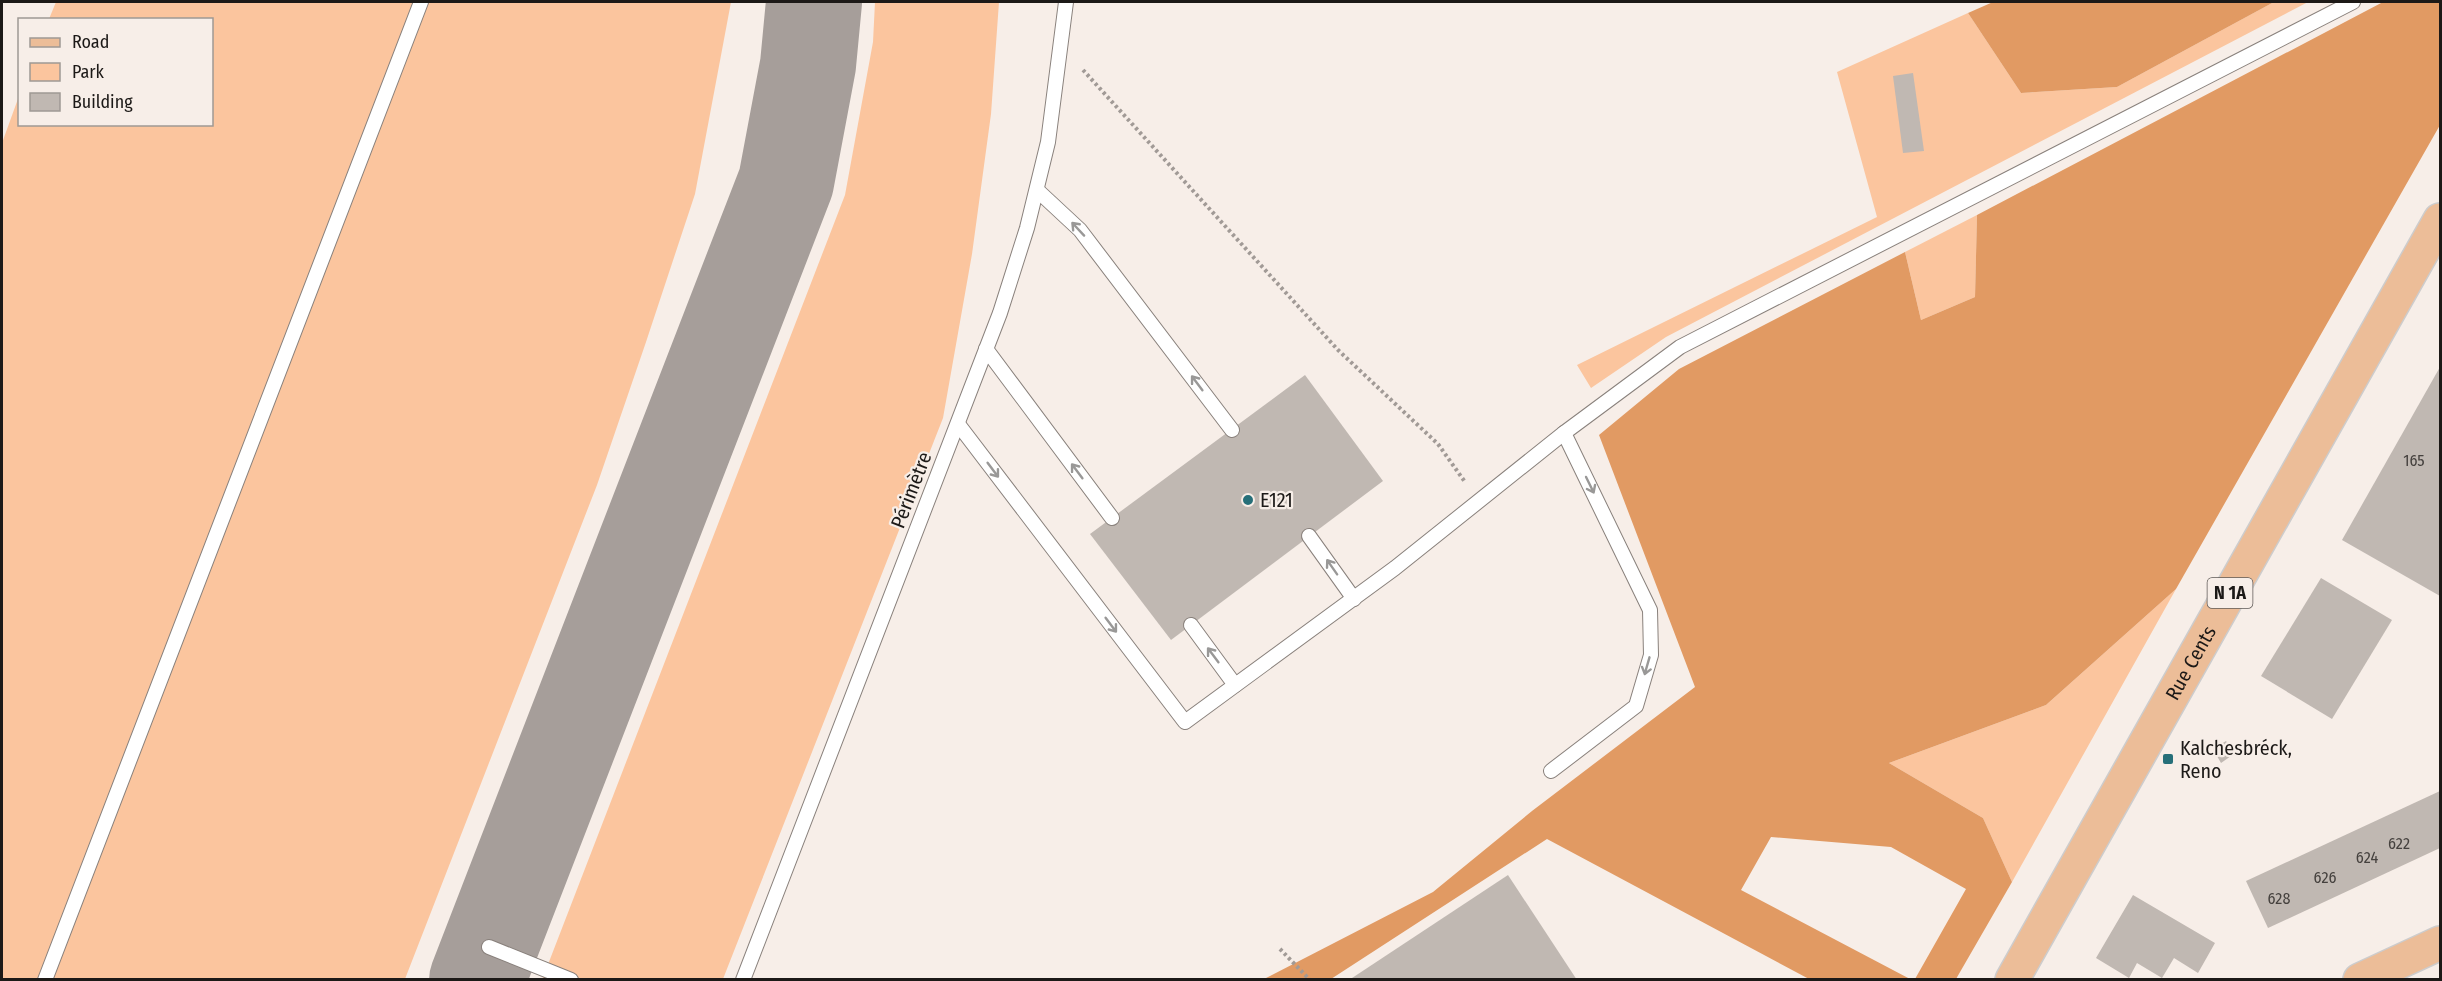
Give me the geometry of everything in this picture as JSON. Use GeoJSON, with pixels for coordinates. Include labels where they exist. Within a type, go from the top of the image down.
{"type":"FeatureCollection","features":[{"type":"Feature","properties":{"kind":"main road","name":"Rue Cents"},"geometry":{"type":"LineString","coordinates":[[2017,975],[2440,220]]}},
{"type":"Feature","properties":{"kind":"main road"},"geometry":{"type":"LineString","coordinates":[[2360,980],[2440,943]]}},
{"type":"Feature","properties":{"kind":"lane"},"geometry":{"type":"LineString","coordinates":[[45,980],[421,2]]}},
{"type":"Feature","properties":{"kind":"lane","name":"Périmètre"},"geometry":{"type":"LineString","coordinates":[[743,980],[958,424],[1028,228],[1048,142],[1066,2]]}},
{"type":"Feature","properties":{"kind":"lane"},"geometry":{"type":"LineString","coordinates":[[958,424],[1185,722],[1354,599],[1564,433],[1680,347],[2353,2]]}},
{"type":"Feature","properties":{"kind":"lane"},"geometry":{"type":"LineString","coordinates":[[1037,190],[1080,230],[1232,430]]}},
{"type":"Feature","properties":{"kind":"lane"},"geometry":{"type":"LineString","coordinates":[[986,349],[1112,518]]}},
{"type":"Feature","properties":{"kind":"lane"},"geometry":{"type":"LineString","coordinates":[[1551,771],[1636,706],[1651,655],[1650,610],[1564,433]]}},
{"type":"Feature","properties":{"kind":"lane"},"geometry":{"type":"LineString","coordinates":[[1310,536],[1354,599]]}},
{"type":"Feature","properties":{"kind":"lane"},"geometry":{"type":"LineString","coordinates":[[1191,625],[1235,685]]}},
{"type":"Feature","properties":{"kind":"lane"},"geometry":{"type":"LineString","coordinates":[[489,948],[571,980]]}},
{"type":"Feature","properties":{"kind":"path"},"geometry":{"type":"LineString","coordinates":[[1061,45],[1338,350],[1438,444],[1479,502]]}},
{"type":"Feature","properties":{"kind":"path"},"geometry":{"type":"LineString","coordinates":[[1280,949],[1310,980]]}},
{"type":"Feature","properties":{"kind":"green space"},"geometry":{"type":"Polygon","coordinates":[[[56,2],[731,2],[695,194],[646,342],[597,485],[405,979],[2,979],[2,143],[18,99],[18,126],[213,126],[213,18],[49,18],[56,2]]]}},
{"type":"Feature","properties":{"kind":"green space"},"geometry":{"type":"Polygon","coordinates":[[[875,2],[999,2],[991,114],[972,254],[943,418],[723,979],[542,980],[845,195],[873,42],[875,2]]]}},
{"type":"Feature","properties":{"kind":"green space"},"geometry":{"type":"Polygon","coordinates":[[[2274,2],[2308,2],[1666,337],[1591,388],[1577,365],[1877,217],[1837,72],[1968,13],[2021,93],[2117,87],[2274,2]]]}},
{"type":"Feature","properties":{"kind":"green space"},"geometry":{"type":"Polygon","coordinates":[[[1977,215],[1975,297],[1921,320],[1905,252],[1977,215]]]}},
{"type":"Feature","properties":{"kind":"green space"},"geometry":{"type":"Polygon","coordinates":[[[2176,589],[2012,882],[1983,818],[1889,763],[2046,705],[2176,589]]]}},
{"type":"Feature","properties":{"kind":"shaded area"},"geometry":{"type":"Polygon","coordinates":[[[1993,2],[2274,2],[2117,87],[2021,93],[1968,13],[1993,2]]]}},
{"type":"Feature","properties":{"kind":"shaded area"},"geometry":{"type":"Polygon","coordinates":[[[2383,2],[2440,2],[2440,125],[2176,589],[2046,705],[1889,763],[1983,818],[2012,882],[1956,979],[1915,979],[1966,889],[1891,847],[1771,837],[1741,890],[1910,979],[1809,979],[1547,839],[1331,979],[1264,979],[1433,892],[1532,811],[1695,687],[1599,435],[1679,369],[1905,252],[1921,320],[1975,297],[1977,215],[2383,2]]]}},
{"type":"Feature","properties":{"kind":"building"},"geometry":{"type":"Polygon","coordinates":[[[1913,73],[1924,151],[1903,153],[1893,76],[1913,73]]]}},
{"type":"Feature","properties":{"kind":"building"},"geometry":{"type":"Polygon","coordinates":[[[2440,367],[2440,596],[2342,540],[2440,367]]]}},
{"type":"Feature","properties":{"kind":"building","name":"E121"},"geometry":{"type":"Polygon","coordinates":[[[1305,375],[1383,481],[1171,640],[1090,534],[1305,375]]]}},
{"type":"Feature","properties":{"kind":"building"},"geometry":{"type":"Polygon","coordinates":[[[2321,578],[2392,620],[2332,719],[2261,676],[2321,578]]]}},
{"type":"Feature","properties":{"kind":"building"},"geometry":{"type":"Polygon","coordinates":[[[2226,741],[2234,754],[2221,763],[2213,749],[2226,741]]]}},
{"type":"Feature","properties":{"kind":"building"},"geometry":{"type":"Polygon","coordinates":[[[2440,791],[2440,848],[2268,928],[2246,881],[2440,791]]]}},
{"type":"Feature","properties":{"kind":"building"},"geometry":{"type":"Polygon","coordinates":[[[1508,875],[1577,980],[1349,980],[1508,875]]]}},
{"type":"Feature","properties":{"kind":"building"},"geometry":{"type":"Polygon","coordinates":[[[2133,895],[2215,943],[2198,973],[2174,958],[2162,978],[2137,963],[2129,978],[2096,958],[2133,895]]]}},
{"type":"Feature","properties":{"kind":"taxiway"},"geometry":{"type":"LineString","coordinates":[[477,980],[786,182],[808,65],[814,2]]}},
{"type":"Feature","properties":{"kind":"place","name":"E121"},"geometry":{"type":"Point","coordinates":[1248,500]}},
{"type":"Feature","properties":{"kind":"place","name":"Kalchesbréck, Reno"},"geometry":{"type":"Point","coordinates":[2168,759]}}]}
